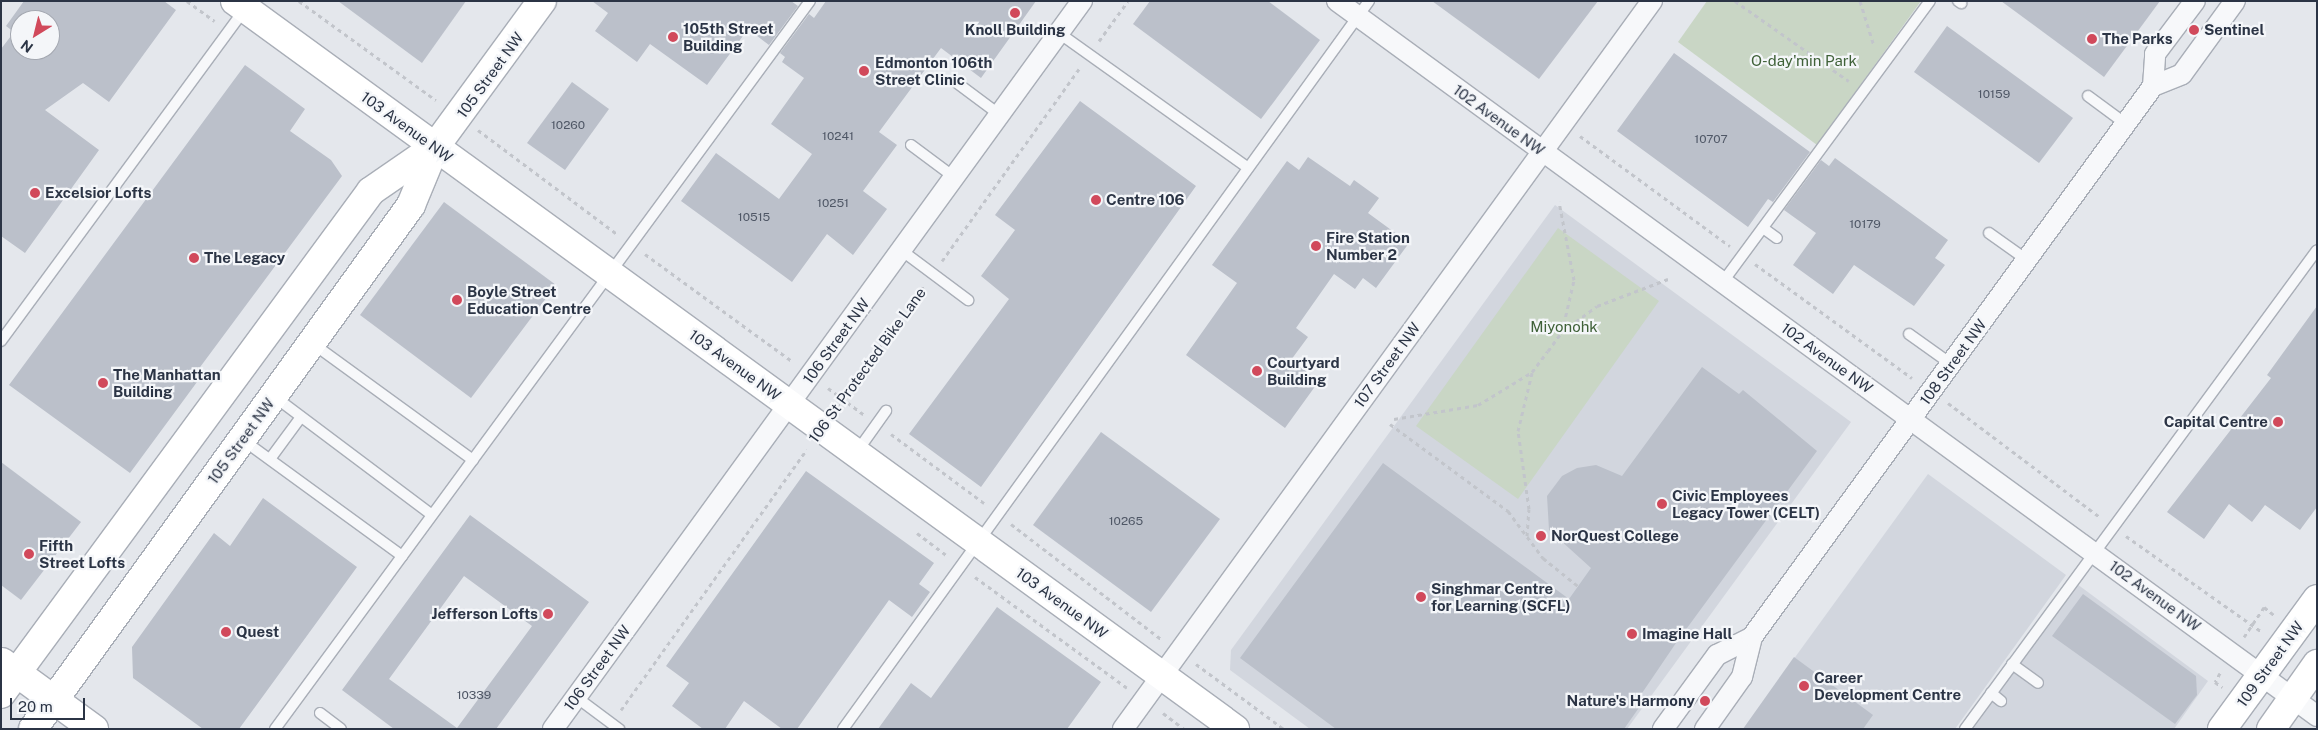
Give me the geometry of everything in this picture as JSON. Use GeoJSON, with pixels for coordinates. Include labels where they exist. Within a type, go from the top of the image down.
{"type":"FeatureCollection","features":[{"type":"Feature","properties":{"kind":"street","name":"105 Street NW"},"geometry":{"type":"LineString","coordinates":[[33,729],[412,205],[435,147],[542,1]]}},
{"type":"Feature","properties":{"kind":"street","name":"106 Street NW"},"geometry":{"type":"LineString","coordinates":[[553,729],[1082,1]]}},
{"type":"Feature","properties":{"kind":"street","name":"102 Avenue NW"},"geometry":{"type":"LineString","coordinates":[[1337,1],[1363,9],[1543,152],[2093,552],[2263,673],[2317,716]]}},
{"type":"Feature","properties":{"kind":"street","name":"107 Street NW"},"geometry":{"type":"LineString","coordinates":[[1123,729],[1652,1]]}},
{"type":"Feature","properties":{"kind":"street"},"geometry":{"type":"LineString","coordinates":[[2195,1],[2155,54],[2153,86],[2182,74],[2235,1]]}},
{"type":"Feature","properties":{"kind":"street","name":"103 Avenue NW"},"geometry":{"type":"LineString","coordinates":[[244,4],[435,147],[1234,729]]}},
{"type":"Feature","properties":{"kind":"street","name":"108 Street NW"},"geometry":{"type":"LineString","coordinates":[[1705,729],[1742,677],[1752,637],[2153,86]]}},
{"type":"Feature","properties":{"kind":"street","name":"105 Street NW"},"geometry":{"type":"LineString","coordinates":[[6,676],[371,191],[435,147]]}},
{"type":"Feature","properties":{"kind":"street","name":"109 Street NW"},"geometry":{"type":"LineString","coordinates":[[2222,729],[2317,599]]}},
{"type":"Feature","properties":{"kind":"street","name":"108 Street NW"},"geometry":{"type":"LineString","coordinates":[[1663,729],[1717,656],[1752,637]]}},
{"type":"Feature","properties":{"kind":"street"},"geometry":{"type":"LineString","coordinates":[[2271,729],[2317,664]]}},
{"type":"Feature","properties":{"kind":"street"},"geometry":{"type":"LineString","coordinates":[[6,676],[54,700],[94,729]]}},
{"type":"Feature","properties":{"kind":"lane"},"geometry":{"type":"LineString","coordinates":[[275,729],[810,1]]}},
{"type":"Feature","properties":{"kind":"lane"},"geometry":{"type":"LineString","coordinates":[[1722,283],[1930,1]]}},
{"type":"Feature","properties":{"kind":"lane"},"geometry":{"type":"LineString","coordinates":[[1,341],[244,4]]}},
{"type":"Feature","properties":{"kind":"lane"},"geometry":{"type":"LineString","coordinates":[[843,729],[1363,9]]}},
{"type":"Feature","properties":{"kind":"lane"},"geometry":{"type":"LineString","coordinates":[[1059,33],[1248,168]]}},
{"type":"Feature","properties":{"kind":"lane"},"geometry":{"type":"LineString","coordinates":[[957,83],[1000,115]]}},
{"type":"Feature","properties":{"kind":"lane"},"geometry":{"type":"LineString","coordinates":[[1870,83],[1879,89]]}},
{"type":"Feature","properties":{"kind":"lane"},"geometry":{"type":"LineString","coordinates":[[2088,96],[2126,124]]}},
{"type":"Feature","properties":{"kind":"lane"},"geometry":{"type":"LineString","coordinates":[[1839,124],[1848,131]]}},
{"type":"Feature","properties":{"kind":"lane"},"geometry":{"type":"LineString","coordinates":[[911,145],[954,177]]}},
{"type":"Feature","properties":{"kind":"lane"},"geometry":{"type":"LineString","coordinates":[[1763,228],[1776,238]]}},
{"type":"Feature","properties":{"kind":"lane"},"geometry":{"type":"LineString","coordinates":[[1989,233],[2027,260]]}},
{"type":"Feature","properties":{"kind":"lane"},"geometry":{"type":"LineString","coordinates":[[901,250],[968,300]]}},
{"type":"Feature","properties":{"kind":"lane"},"geometry":{"type":"LineString","coordinates":[[1965,729],[1986,695],[2012,664],[2018,649],[2052,602],[2093,552],[2317,250]]}},
{"type":"Feature","properties":{"kind":"lane"},"geometry":{"type":"LineString","coordinates":[[1909,334],[1951,364]]}},
{"type":"Feature","properties":{"kind":"lane"},"geometry":{"type":"LineString","coordinates":[[312,343],[473,460]]}},
{"type":"Feature","properties":{"kind":"lane"},"geometry":{"type":"LineString","coordinates":[[274,396],[432,515]]}},
{"type":"Feature","properties":{"kind":"lane"},"geometry":{"type":"LineString","coordinates":[[856,453],[886,412]]}},
{"type":"Feature","properties":{"kind":"lane"},"geometry":{"type":"LineString","coordinates":[[270,459],[301,416]]}},
{"type":"Feature","properties":{"kind":"lane"},"geometry":{"type":"LineString","coordinates":[[242,439],[402,556]]}},
{"type":"Feature","properties":{"kind":"lane"},"geometry":{"type":"LineString","coordinates":[[2012,664],[2038,683]]}},
{"type":"Feature","properties":{"kind":"lane"},"geometry":{"type":"LineString","coordinates":[[1986,695],[2001,701]]}},
{"type":"Feature","properties":{"kind":"lane"},"geometry":{"type":"LineString","coordinates":[[576,697],[615,726]]}},
{"type":"Feature","properties":{"kind":"lane"},"geometry":{"type":"LineString","coordinates":[[320,713],[341,729]]}},
{"type":"Feature","properties":{"kind":"path","name":"106 St Protected Bike Lane"},"geometry":{"type":"LineString","coordinates":[[615,726],[822,429],[1128,1]]}},
{"type":"Feature","properties":{"kind":"path"},"geometry":{"type":"LineString","coordinates":[[1735,1],[1858,88]]}},
{"type":"Feature","properties":{"kind":"path"},"geometry":{"type":"LineString","coordinates":[[1860,1],[1882,67]]}},
{"type":"Feature","properties":{"kind":"path"},"geometry":{"type":"LineString","coordinates":[[1559,201],[1574,280],[1562,332]]}},
{"type":"Feature","properties":{"kind":"path"},"geometry":{"type":"LineString","coordinates":[[1394,419],[1478,405],[1532,372],[1562,332],[1596,306],[1668,279]]}},
{"type":"Feature","properties":{"kind":"path"},"geometry":{"type":"LineString","coordinates":[[1527,536],[1530,508],[1518,431],[1532,372]]}},
{"type":"Feature","properties":{"kind":"path"},"geometry":{"type":"LineString","coordinates":[[1390,424],[1495,500],[1527,536],[1543,558],[1578,586]]}},
{"type":"Feature","properties":{"kind":"shaded area","name":"NorQuest College"},"geometry":{"type":"Polygon","coordinates":[[[1555,205],[1851,422],[1627,729],[1310,729],[1230,670],[1231,650],[1555,205]]]}},
{"type":"Feature","properties":{"kind":"shaded area"},"geometry":{"type":"Polygon","coordinates":[[[1928,474],[2066,575],[1955,729],[1743,729],[1928,474]]]}},
{"type":"Feature","properties":{"kind":"shaded area"},"geometry":{"type":"Polygon","coordinates":[[[2077,584],[2208,681],[2174,729],[1973,729],[2077,584]]]}},
{"type":"Feature","properties":{"kind":"green space","name":"O-day'min Park"},"geometry":{"type":"Polygon","coordinates":[[[1707,1],[1921,1],[1817,145],[1678,42],[1707,1]]]}},
{"type":"Feature","properties":{"kind":"green space","name":"Miyonohk"},"geometry":{"type":"Polygon","coordinates":[[[1558,228],[1659,301],[1518,499],[1416,426],[1558,228]]]}},
{"type":"Feature","properties":{"kind":"building"},"geometry":{"type":"Polygon","coordinates":[[[24,1],[164,1],[176,10],[109,102],[83,83],[45,110],[99,150],[25,253],[1,236],[1,49],[10,37],[10,60],[60,60],[60,10],[18,10],[24,1]]]}},
{"type":"Feature","properties":{"kind":"building"},"geometry":{"type":"Polygon","coordinates":[[[338,1],[466,1],[422,63],[338,1]]]}},
{"type":"Feature","properties":{"kind":"building","name":"105th Street Building"},"geometry":{"type":"Polygon","coordinates":[[[592,1],[791,1],[798,6],[769,45],[748,29],[707,85],[650,44],[637,62],[595,31],[608,13],[592,1]]]}},
{"type":"Feature","properties":{"kind":"building"},"geometry":{"type":"Polygon","coordinates":[[[826,1],[1036,1],[981,78],[941,48],[879,132],[897,145],[863,191],[887,209],[853,255],[827,234],[792,282],[681,201],[716,153],[779,199],[812,154],[771,124],[804,78],[782,62],[785,57],[780,53],[809,14],[814,18],[826,1]]]}},
{"type":"Feature","properties":{"kind":"building"},"geometry":{"type":"Polygon","coordinates":[[[1150,1],[1268,1],[1320,40],[1261,119],[1133,24],[1150,1]]]}},
{"type":"Feature","properties":{"kind":"building"},"geometry":{"type":"Polygon","coordinates":[[[1432,1],[1598,1],[1539,79],[1432,1]]]}},
{"type":"Feature","properties":{"kind":"building","name":"The Parks"},"geometry":{"type":"Polygon","coordinates":[[[2001,1],[2160,1],[2104,77],[2001,1]]]}},
{"type":"Feature","properties":{"kind":"building"},"geometry":{"type":"Polygon","coordinates":[[[10,20],[10,29],[6,26],[10,20]]]}},
{"type":"Feature","properties":{"kind":"building"},"geometry":{"type":"Polygon","coordinates":[[[1947,26],[2073,118],[2039,163],[1914,72],[1947,26]]]}},
{"type":"Feature","properties":{"kind":"building"},"geometry":{"type":"Polygon","coordinates":[[[1674,53],[1810,152],[1773,202],[1768,199],[1748,227],[1617,131],[1674,53]]]}},
{"type":"Feature","properties":{"kind":"building","name":"The Legacy"},"geometry":{"type":"Polygon","coordinates":[[[245,65],[305,109],[290,131],[331,160],[342,176],[192,378],[197,382],[130,473],[9,385],[245,65]]]}},
{"type":"Feature","properties":{"kind":"building"},"geometry":{"type":"Polygon","coordinates":[[[572,82],[609,109],[565,170],[527,143],[572,82]]]}},
{"type":"Feature","properties":{"kind":"building"},"geometry":{"type":"Polygon","coordinates":[[[1080,101],[1196,186],[981,487],[909,434],[1009,299],[981,276],[1015,230],[995,215],[1080,101]]]}},
{"type":"Feature","properties":{"kind":"building","name":"Fire Station Number 2"},"geometry":{"type":"Polygon","coordinates":[[[1308,157],[1350,186],[1354,180],[1379,198],[1368,213],[1409,243],[1376,288],[1363,278],[1355,289],[1334,274],[1296,328],[1308,337],[1291,360],[1319,381],[1285,428],[1186,355],[1237,283],[1212,265],[1287,161],[1299,170],[1308,157]]]}},
{"type":"Feature","properties":{"kind":"building"},"geometry":{"type":"Polygon","coordinates":[[[1835,158],[1948,240],[1935,258],[1945,265],[1914,306],[1854,265],[1833,294],[1793,265],[1816,233],[1784,210],[1821,160],[1829,166],[1835,158]]]}},
{"type":"Feature","properties":{"kind":"building"},"geometry":{"type":"Polygon","coordinates":[[[444,202],[556,285],[471,398],[360,315],[444,202]]]}},
{"type":"Feature","properties":{"kind":"building","name":"Capital Centre"},"geometry":{"type":"Polygon","coordinates":[[[2317,306],[2317,507],[2300,530],[2265,505],[2252,522],[2229,504],[2204,539],[2167,512],[2271,378],[2267,375],[2317,306]]]}},
{"type":"Feature","properties":{"kind":"building"},"geometry":{"type":"Polygon","coordinates":[[[1702,367],[1739,394],[1743,390],[1817,451],[1676,643],[1638,699],[1643,702],[1624,729],[1336,729],[1240,658],[1383,463],[1569,599],[1591,568],[1549,530],[1547,496],[1562,476],[1577,468],[1596,465],[1622,476],[1702,367]]]}},
{"type":"Feature","properties":{"kind":"building"},"geometry":{"type":"Polygon","coordinates":[[[1101,432],[1220,519],[1151,612],[1033,525],[1101,432]]]}},
{"type":"Feature","properties":{"kind":"building","name":"Fifth Street Lofts"},"geometry":{"type":"Polygon","coordinates":[[[1,462],[81,522],[21,600],[1,585],[1,462]]]}},
{"type":"Feature","properties":{"kind":"building"},"geometry":{"type":"Polygon","coordinates":[[[806,471],[934,563],[919,584],[930,592],[912,617],[889,600],[797,729],[782,729],[744,701],[725,729],[703,729],[672,706],[689,683],[666,666],[806,471]]]}},
{"type":"Feature","properties":{"kind":"building","name":"Quest"},"geometry":{"type":"Polygon","coordinates":[[[263,498],[357,567],[239,729],[203,729],[133,678],[132,647],[214,533],[230,546],[263,498]]]}},
{"type":"Feature","properties":{"kind":"building","name":"Jefferson Lofts"},"geometry":{"type":"Polygon","coordinates":[[[470,515],[589,602],[496,729],[394,729],[342,690],[470,515]],[[464,576],[389,679],[457,728],[532,626],[464,576]]]}},
{"type":"Feature","properties":{"kind":"building"},"geometry":{"type":"Polygon","coordinates":[[[2083,594],[2196,676],[2197,695],[2175,724],[2052,636],[2083,594]]]}},
{"type":"Feature","properties":{"kind":"building"},"geometry":{"type":"Polygon","coordinates":[[[997,607],[1101,682],[1067,729],[878,729],[911,683],[931,698],[997,607]]]}},
{"type":"Feature","properties":{"kind":"building","name":"Career Development Centre"},"geometry":{"type":"Polygon","coordinates":[[[1794,657],[1873,715],[1863,729],[1743,729],[1794,657]]]}},
{"type":"Feature","properties":{"kind":"place","name":"Knoll Building"},"geometry":{"type":"Point","coordinates":[1015,13]}},
{"type":"Feature","properties":{"kind":"place","name":"Sentinel"},"geometry":{"type":"Point","coordinates":[2194,30]}},
{"type":"Feature","properties":{"kind":"place","name":"105th Street Building"},"geometry":{"type":"Point","coordinates":[673,37]}},
{"type":"Feature","properties":{"kind":"place","name":"The Parks"},"geometry":{"type":"Point","coordinates":[2092,39]}},
{"type":"Feature","properties":{"kind":"place","name":"Edmonton 106th Street Clinic"},"geometry":{"type":"Point","coordinates":[864,71]}},
{"type":"Feature","properties":{"kind":"place","name":"Excelsior Lofts"},"geometry":{"type":"Point","coordinates":[35,193]}},
{"type":"Feature","properties":{"kind":"place","name":"Centre 106"},"geometry":{"type":"Point","coordinates":[1096,200]}},
{"type":"Feature","properties":{"kind":"place","name":"Fire Station Number 2"},"geometry":{"type":"Point","coordinates":[1316,246]}},
{"type":"Feature","properties":{"kind":"place","name":"The Legacy"},"geometry":{"type":"Point","coordinates":[194,258]}},
{"type":"Feature","properties":{"kind":"place","name":"Boyle Street Education Centre"},"geometry":{"type":"Point","coordinates":[457,300]}},
{"type":"Feature","properties":{"kind":"place","name":"Courtyard Building"},"geometry":{"type":"Point","coordinates":[1257,371]}},
{"type":"Feature","properties":{"kind":"place","name":"The Manhattan Building"},"geometry":{"type":"Point","coordinates":[103,383]}},
{"type":"Feature","properties":{"kind":"place","name":"Capital Centre"},"geometry":{"type":"Point","coordinates":[2278,422]}},
{"type":"Feature","properties":{"kind":"place","name":"Civic Employees Legacy Tower (CELT)"},"geometry":{"type":"Point","coordinates":[1662,504]}},
{"type":"Feature","properties":{"kind":"place","name":"NorQuest College"},"geometry":{"type":"Point","coordinates":[1541,536]}},
{"type":"Feature","properties":{"kind":"place","name":"Fifth Street Lofts"},"geometry":{"type":"Point","coordinates":[29,554]}},
{"type":"Feature","properties":{"kind":"place","name":"Singhmar Centre for Learning (SCFL)"},"geometry":{"type":"Point","coordinates":[1421,597]}},
{"type":"Feature","properties":{"kind":"place","name":"Jefferson Lofts"},"geometry":{"type":"Point","coordinates":[548,614]}},
{"type":"Feature","properties":{"kind":"place","name":"Quest"},"geometry":{"type":"Point","coordinates":[226,632]}},
{"type":"Feature","properties":{"kind":"place","name":"Imagine Hall"},"geometry":{"type":"Point","coordinates":[1632,634]}},
{"type":"Feature","properties":{"kind":"place","name":"Career Development Centre"},"geometry":{"type":"Point","coordinates":[1804,686]}},
{"type":"Feature","properties":{"kind":"place","name":"Nature's Harmony"},"geometry":{"type":"Point","coordinates":[1705,701]}}]}
